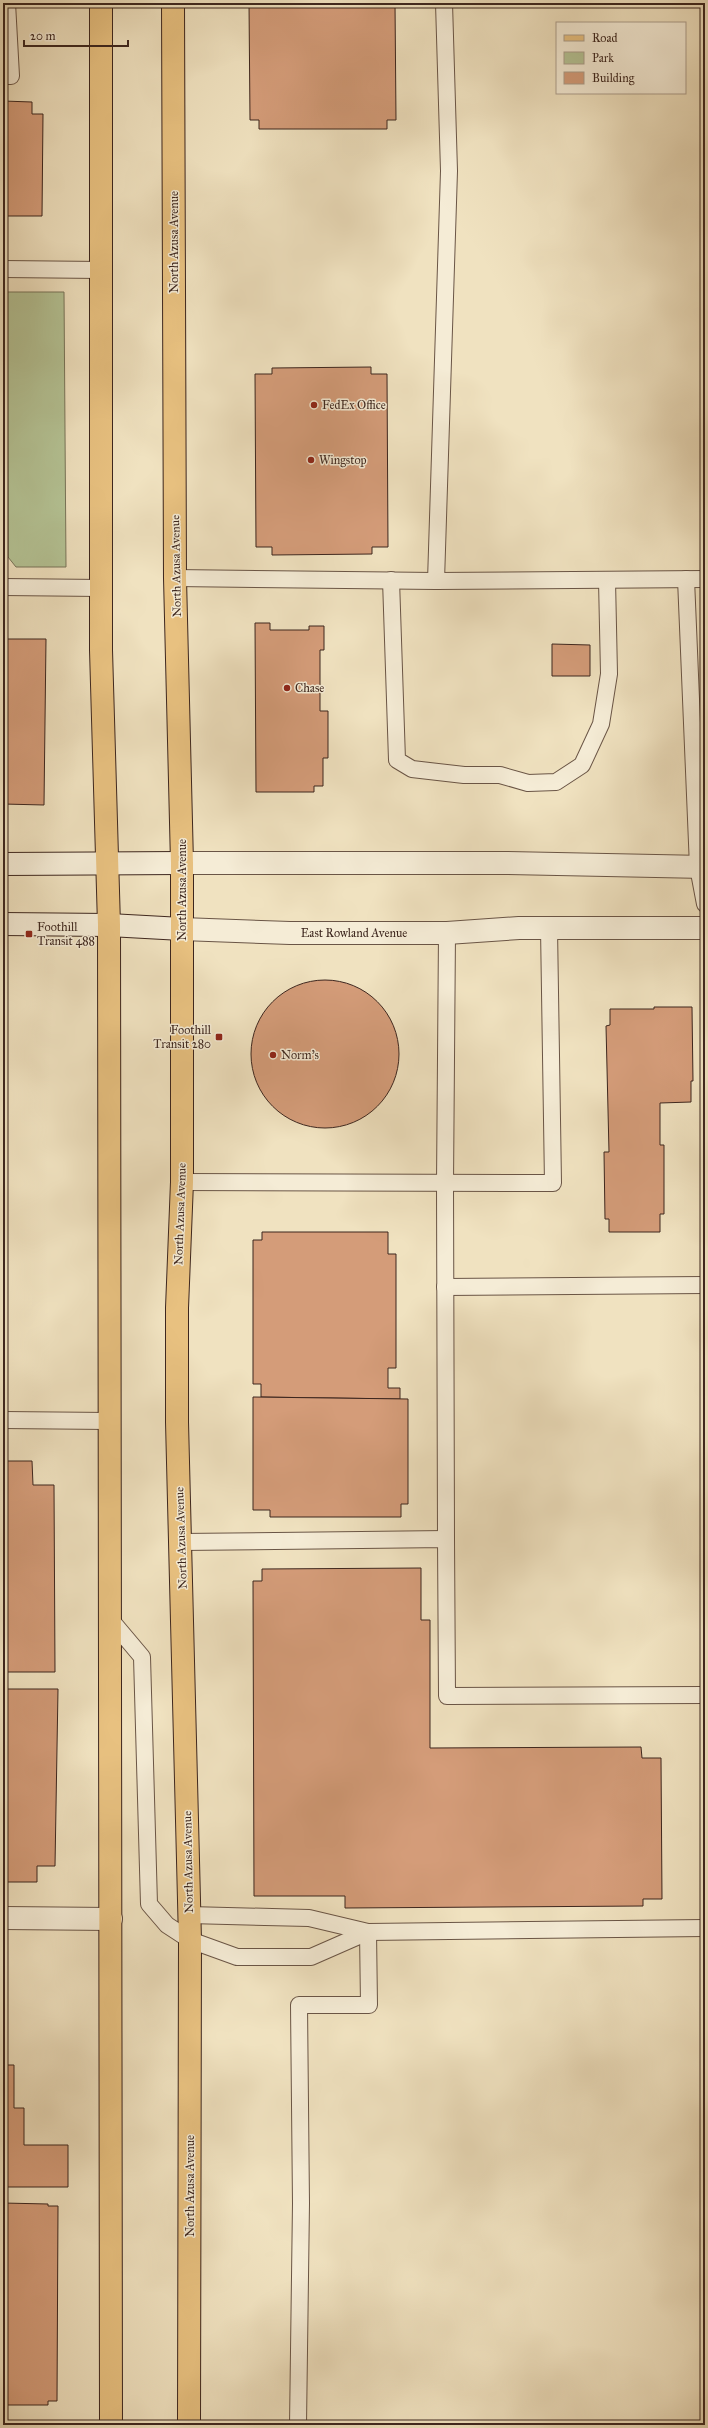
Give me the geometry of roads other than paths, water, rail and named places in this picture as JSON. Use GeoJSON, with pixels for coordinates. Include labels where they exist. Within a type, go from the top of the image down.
{"type":"FeatureCollection","features":[{"type":"Feature","properties":{"kind":"main road"},"geometry":{"type":"LineString","coordinates":[[101,3],[101,588],[109,925],[112,2425]]}},
{"type":"Feature","properties":{"kind":"main road","name":"North Azusa Avenue"},"geometry":{"type":"LineString","coordinates":[[173,3],[176,578],[182,863],[182,1182],[177,1308],[177,1422],[190,1940],[190,2425]]}},
{"type":"Feature","properties":{"kind":"street"},"geometry":{"type":"LineString","coordinates":[[3,864],[107,862],[508,862],[701,867]]}},
{"type":"Feature","properties":{"kind":"street","name":"East Rowland Avenue"},"geometry":{"type":"LineString","coordinates":[[3,924],[109,925],[290,933],[446,933],[549,928],[705,928]]}},
{"type":"Feature","properties":{"kind":"street"},"geometry":{"type":"LineString","coordinates":[[3,1918],[112,1919]]}},
{"type":"Feature","properties":{"kind":"lane"},"geometry":{"type":"LineString","coordinates":[[3,76],[11,76],[7,3]]}},
{"type":"Feature","properties":{"kind":"lane"},"geometry":{"type":"LineString","coordinates":[[436,581],[449,171],[444,3]]}},
{"type":"Feature","properties":{"kind":"lane"},"geometry":{"type":"LineString","coordinates":[[3,269],[101,270]]}},
{"type":"Feature","properties":{"kind":"lane"},"geometry":{"type":"LineString","coordinates":[[176,578],[436,581],[705,579]]}},
{"type":"Feature","properties":{"kind":"lane"},"geometry":{"type":"LineString","coordinates":[[686,579],[701,867],[705,904]]}},
{"type":"Feature","properties":{"kind":"lane"},"geometry":{"type":"LineString","coordinates":[[391,580],[397,760],[412,769],[464,775],[500,775],[528,783],[556,782],[582,765],[601,724],[609,674],[607,580]]}},
{"type":"Feature","properties":{"kind":"lane"},"geometry":{"type":"LineString","coordinates":[[3,588],[101,588]]}},
{"type":"Feature","properties":{"kind":"lane"},"geometry":{"type":"LineString","coordinates":[[182,1182],[445,1184],[553,1183],[549,928]]}},
{"type":"Feature","properties":{"kind":"lane"},"geometry":{"type":"LineString","coordinates":[[446,933],[445,1287],[447,1696],[705,1695]]}},
{"type":"Feature","properties":{"kind":"lane"},"geometry":{"type":"LineString","coordinates":[[445,1287],[705,1286]]}},
{"type":"Feature","properties":{"kind":"lane"},"geometry":{"type":"LineString","coordinates":[[3,1420],[109,1421]]}},
{"type":"Feature","properties":{"kind":"lane"},"geometry":{"type":"LineString","coordinates":[[181,1542],[446,1539]]}},
{"type":"Feature","properties":{"kind":"lane"},"geometry":{"type":"LineString","coordinates":[[110,1619],[142,1657],[148,1904],[167,1925],[190,1940],[237,1957],[311,1957],[368,1932]]}},
{"type":"Feature","properties":{"kind":"lane"},"geometry":{"type":"LineString","coordinates":[[189,1915],[309,1918],[368,1932],[705,1928]]}},
{"type":"Feature","properties":{"kind":"lane"},"geometry":{"type":"LineString","coordinates":[[298,2425],[301,2203],[299,2005],[368,2005],[368,1932]]}},
{"type":"Feature","properties":{"kind":"place","name":"FedEx Office"},"geometry":{"type":"Point","coordinates":[314,405]}},
{"type":"Feature","properties":{"kind":"place","name":"Wingstop"},"geometry":{"type":"Point","coordinates":[311,460]}},
{"type":"Feature","properties":{"kind":"place","name":"Chase"},"geometry":{"type":"Point","coordinates":[287,688]}},
{"type":"Feature","properties":{"kind":"place","name":"Foothill Transit 488"},"geometry":{"type":"Point","coordinates":[29,934]}},
{"type":"Feature","properties":{"kind":"place","name":"Foothill Transit 280"},"geometry":{"type":"Point","coordinates":[219,1037]}},
{"type":"Feature","properties":{"kind":"place","name":"Norm's"},"geometry":{"type":"Point","coordinates":[273,1055]}}]}
